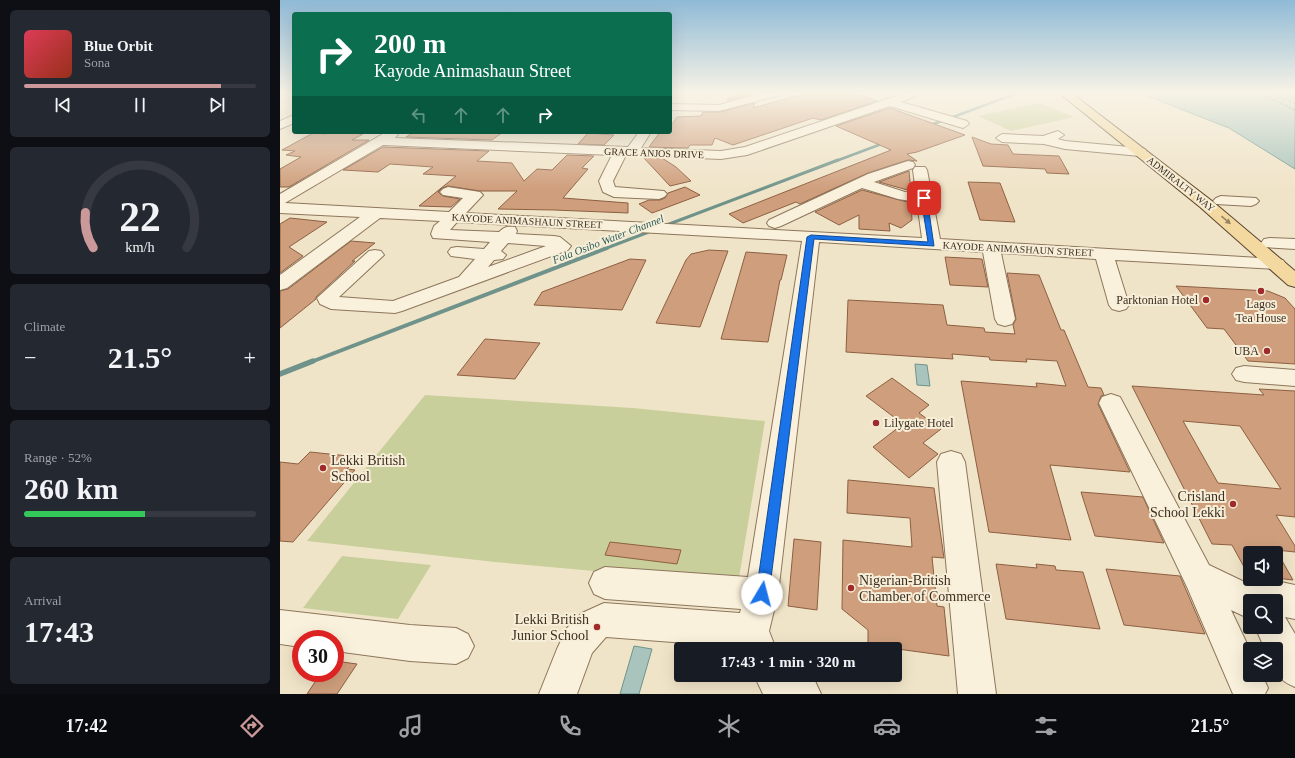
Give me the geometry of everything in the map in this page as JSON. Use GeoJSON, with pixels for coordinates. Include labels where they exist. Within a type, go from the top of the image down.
{"type":"FeatureCollection","features":[{"type":"Feature","properties":{"kind":"main road","name":"ADMIRALTY WAY"},"geometry":{"type":"LineString","coordinates":[[1105,124],[1206,204],[1295,281]]}},
{"type":"Feature","properties":{"kind":"main road","name":"ADMIRALTY WAY"},"geometry":{"type":"LineString","coordinates":[[1119,124],[1220,201],[1295,263]]}},
{"type":"Feature","properties":{"kind":"street","name":"GRACE ANJOS DRIVE"},"geometry":{"type":"LineString","coordinates":[[379,141],[706,155],[734,153],[824,124]]}},
{"type":"Feature","properties":{"kind":"street"},"geometry":{"type":"LineString","coordinates":[[1044,140],[1053,136],[1072,133]]}},
{"type":"Feature","properties":{"kind":"street"},"geometry":{"type":"LineString","coordinates":[[280,200],[391,134]]}},
{"type":"Feature","properties":{"kind":"street"},"geometry":{"type":"LineString","coordinates":[[507,147],[523,134]]}},
{"type":"Feature","properties":{"kind":"street"},"geometry":{"type":"LineString","coordinates":[[643,134],[626,152],[616,159],[606,181],[608,189],[614,192],[659,194]]}},
{"type":"Feature","properties":{"kind":"street"},"geometry":{"type":"LineString","coordinates":[[1002,138],[1044,140],[1065,145],[1140,152]]}},
{"type":"Feature","properties":{"kind":"street"},"geometry":{"type":"LineString","coordinates":[[775,223],[888,171],[914,168],[924,198],[932,244]]}},
{"type":"Feature","properties":{"kind":"street"},"geometry":{"type":"LineString","coordinates":[[862,183],[904,196],[924,198]]}},
{"type":"Feature","properties":{"kind":"street"},"geometry":{"type":"LineString","coordinates":[[375,255],[327,298],[327,300],[332,303],[395,307],[560,248],[562,244],[554,241],[439,234],[440,230],[467,205],[476,194],[448,192]]}},
{"type":"Feature","properties":{"kind":"street"},"geometry":{"type":"LineString","coordinates":[[1220,201],[1251,201]]}},
{"type":"Feature","properties":{"kind":"street","name":"KAYODE ANIMASHAUN STREET"},"geometry":{"type":"LineString","coordinates":[[280,208],[685,229],[1277,264]]}},
{"type":"Feature","properties":{"kind":"street"},"geometry":{"type":"LineString","coordinates":[[280,284],[375,214]]}},
{"type":"Feature","properties":{"kind":"street"},"geometry":{"type":"LineString","coordinates":[[466,281],[517,221]]}},
{"type":"Feature","properties":{"kind":"street"},"geometry":{"type":"LineString","coordinates":[[558,694],[580,638],[595,622],[604,620],[755,640],[811,237]]}},
{"type":"Feature","properties":{"kind":"street"},"geometry":{"type":"LineString","coordinates":[[1270,243],[1295,244]]}},
{"type":"Feature","properties":{"kind":"street"},"geometry":{"type":"LineString","coordinates":[[991,248],[1006,319]]}},
{"type":"Feature","properties":{"kind":"street"},"geometry":{"type":"LineString","coordinates":[[457,252],[533,257]]}},
{"type":"Feature","properties":{"kind":"street"},"geometry":{"type":"LineString","coordinates":[[1104,254],[1119,305]]}},
{"type":"Feature","properties":{"kind":"street"},"geometry":{"type":"LineString","coordinates":[[1244,374],[1295,378]]}},
{"type":"Feature","properties":{"kind":"street"},"geometry":{"type":"LineString","coordinates":[[1111,403],[1198,576],[1249,688]]}},
{"type":"Feature","properties":{"kind":"street"},"geometry":{"type":"LineString","coordinates":[[951,462],[977,694]]}},
{"type":"Feature","properties":{"kind":"street"},"geometry":{"type":"LineString","coordinates":[[1198,576],[1243,598]]}},
{"type":"Feature","properties":{"kind":"street"},"geometry":{"type":"LineString","coordinates":[[605,583],[762,594]]}},
{"type":"Feature","properties":{"kind":"street"},"geometry":{"type":"LineString","coordinates":[[1283,599],[1295,602]]}},
{"type":"Feature","properties":{"kind":"street"},"geometry":{"type":"LineString","coordinates":[[280,627],[351,637],[456,646]]}},
{"type":"Feature","properties":{"kind":"street"},"geometry":{"type":"LineString","coordinates":[[1276,634],[1295,668]]}},
{"type":"Feature","properties":{"kind":"street"},"geometry":{"type":"LineString","coordinates":[[777,682],[778,684],[802,694]]}},
{"type":"Feature","properties":{"kind":"green space"},"geometry":{"type":"Polygon","coordinates":[[[996,124],[1041,124],[1011,131],[996,124]]]}},
{"type":"Feature","properties":{"kind":"green space"},"geometry":{"type":"Polygon","coordinates":[[[425,395],[633,408],[765,421],[738,584],[495,562],[307,541],[425,395]]]}},
{"type":"Feature","properties":{"kind":"green space"},"geometry":{"type":"Polygon","coordinates":[[[342,556],[431,565],[398,619],[303,608],[342,556]]]}},
{"type":"Feature","properties":{"kind":"water"},"geometry":{"type":"Polygon","coordinates":[[[1220,124],[1295,124],[1295,169],[1229,128],[1220,124]]]}},
{"type":"Feature","properties":{"kind":"water"},"geometry":{"type":"Polygon","coordinates":[[[915,364],[927,365],[930,386],[917,385],[915,364]]]}},
{"type":"Feature","properties":{"kind":"water"},"geometry":{"type":"Polygon","coordinates":[[[634,646],[652,649],[639,694],[620,694],[634,646]]]}},
{"type":"Feature","properties":{"kind":"building"},"geometry":{"type":"Polygon","coordinates":[[[672,124],[794,124],[733,145],[715,138],[712,145],[690,145],[688,148],[649,147],[659,134],[672,134],[672,124]]]}},
{"type":"Feature","properties":{"kind":"building"},"geometry":{"type":"Polygon","coordinates":[[[841,124],[936,124],[965,135],[917,152],[907,154],[917,161],[908,160],[868,173],[800,204],[796,202],[743,223],[729,214],[891,150],[836,126],[841,124]]]}},
{"type":"Feature","properties":{"kind":"building"},"geometry":{"type":"Polygon","coordinates":[[[311,134],[363,134],[352,140],[369,140],[289,187],[280,187],[280,169],[301,157],[286,155],[295,151],[282,150],[311,134]]]}},
{"type":"Feature","properties":{"kind":"building"},"geometry":{"type":"Polygon","coordinates":[[[411,134],[500,134],[492,140],[406,137],[411,134]]]}},
{"type":"Feature","properties":{"kind":"building"},"geometry":{"type":"Polygon","coordinates":[[[587,134],[614,135],[604,145],[578,144],[587,134]]]}},
{"type":"Feature","properties":{"kind":"building"},"geometry":{"type":"Polygon","coordinates":[[[972,137],[991,144],[1008,145],[1013,154],[1059,156],[1069,174],[1047,173],[1045,169],[983,166],[972,137]]]}},
{"type":"Feature","properties":{"kind":"building"},"geometry":{"type":"Polygon","coordinates":[[[383,147],[489,151],[477,161],[512,163],[524,181],[537,169],[552,170],[567,155],[594,156],[582,168],[588,169],[563,198],[628,203],[628,213],[498,209],[517,191],[480,191],[448,186],[442,188],[438,192],[443,196],[460,199],[451,207],[419,206],[456,176],[423,174],[433,167],[390,164],[378,172],[343,170],[383,147]]]}},
{"type":"Feature","properties":{"kind":"building"},"geometry":{"type":"Polygon","coordinates":[[[643,157],[662,158],[676,167],[691,181],[670,186],[643,157]]]}},
{"type":"Feature","properties":{"kind":"building"},"geometry":{"type":"Polygon","coordinates":[[[909,171],[911,191],[879,182],[909,171]]]}},
{"type":"Feature","properties":{"kind":"building"},"geometry":{"type":"Polygon","coordinates":[[[968,182],[1000,183],[1015,222],[980,220],[968,182]]]}},
{"type":"Feature","properties":{"kind":"building"},"geometry":{"type":"Polygon","coordinates":[[[685,187],[700,195],[652,213],[639,204],[649,200],[660,200],[665,198],[668,193],[685,187]]]}},
{"type":"Feature","properties":{"kind":"building"},"geometry":{"type":"Polygon","coordinates":[[[862,190],[911,203],[912,220],[901,228],[889,223],[890,231],[859,229],[859,215],[839,225],[815,212],[862,190]]]}},
{"type":"Feature","properties":{"kind":"building"},"geometry":{"type":"Polygon","coordinates":[[[290,218],[327,222],[289,247],[303,256],[280,273],[280,224],[290,218]]]}},
{"type":"Feature","properties":{"kind":"building"},"geometry":{"type":"Polygon","coordinates":[[[351,241],[375,243],[352,261],[355,261],[316,297],[316,299],[280,328],[280,291],[288,289],[351,241]]]}},
{"type":"Feature","properties":{"kind":"building"},"geometry":{"type":"Polygon","coordinates":[[[709,250],[728,251],[700,327],[656,323],[686,260],[691,254],[709,250]]]}},
{"type":"Feature","properties":{"kind":"building"},"geometry":{"type":"Polygon","coordinates":[[[746,252],[787,255],[780,280],[768,342],[721,339],[746,252]]]}},
{"type":"Feature","properties":{"kind":"building"},"geometry":{"type":"Polygon","coordinates":[[[945,257],[982,259],[988,287],[950,285],[945,257]]]}},
{"type":"Feature","properties":{"kind":"building"},"geometry":{"type":"Polygon","coordinates":[[[630,259],[646,260],[622,310],[534,305],[542,292],[630,259]]]}},
{"type":"Feature","properties":{"kind":"building"},"geometry":{"type":"Polygon","coordinates":[[[1007,273],[1039,275],[1061,330],[1064,330],[1088,387],[1101,388],[1104,395],[1101,396],[1098,404],[1130,472],[1050,465],[1071,540],[989,532],[961,381],[1037,387],[1036,383],[1066,386],[1057,361],[1026,359],[1027,362],[990,360],[989,357],[952,354],[953,359],[846,352],[848,300],[943,305],[947,325],[984,328],[985,332],[1015,334],[1013,325],[1016,319],[1007,273]]]}},
{"type":"Feature","properties":{"kind":"building"},"geometry":{"type":"Polygon","coordinates":[[[1176,286],[1268,291],[1285,298],[1295,309],[1295,364],[1248,361],[1224,329],[1207,328],[1176,286]]]}},
{"type":"Feature","properties":{"kind":"building"},"geometry":{"type":"Polygon","coordinates":[[[485,339],[540,343],[515,379],[457,375],[485,339]]]}},
{"type":"Feature","properties":{"kind":"building"},"geometry":{"type":"Polygon","coordinates":[[[892,378],[929,405],[919,413],[941,429],[923,443],[938,454],[909,478],[873,447],[903,424],[866,396],[892,378]]]}},
{"type":"Feature","properties":{"kind":"building"},"geometry":{"type":"Polygon","coordinates":[[[1132,386],[1264,395],[1259,389],[1295,391],[1295,517],[1276,515],[1295,546],[1295,552],[1283,551],[1283,546],[1243,546],[1243,565],[1232,545],[1212,544],[1132,386]],[[1183,421],[1218,483],[1281,489],[1240,426],[1183,421]]]}},
{"type":"Feature","properties":{"kind":"building"},"geometry":{"type":"Polygon","coordinates":[[[310,452],[358,457],[347,469],[355,470],[293,542],[280,541],[280,462],[298,464],[310,452]]]}},
{"type":"Feature","properties":{"kind":"building"},"geometry":{"type":"Polygon","coordinates":[[[848,480],[934,488],[944,558],[932,557],[937,606],[944,607],[949,656],[902,650],[902,642],[868,642],[868,630],[842,609],[843,540],[912,547],[910,518],[847,513],[848,480]]]}},
{"type":"Feature","properties":{"kind":"building"},"geometry":{"type":"Polygon","coordinates":[[[1081,492],[1143,497],[1164,543],[1095,536],[1081,492]]]}},
{"type":"Feature","properties":{"kind":"building"},"geometry":{"type":"Polygon","coordinates":[[[794,539],[821,542],[817,610],[788,606],[794,539]]]}},
{"type":"Feature","properties":{"kind":"building"},"geometry":{"type":"Polygon","coordinates":[[[610,542],[681,550],[677,564],[605,555],[610,542]]]}},
{"type":"Feature","properties":{"kind":"building"},"geometry":{"type":"Polygon","coordinates":[[[1283,562],[1293,580],[1283,579],[1283,562]]]}},
{"type":"Feature","properties":{"kind":"building"},"geometry":{"type":"Polygon","coordinates":[[[996,564],[1037,568],[1036,564],[1055,566],[1056,570],[1083,572],[1100,629],[1006,619],[996,564]]]}},
{"type":"Feature","properties":{"kind":"building"},"geometry":{"type":"Polygon","coordinates":[[[1106,569],[1180,576],[1205,634],[1124,625],[1106,569]]]}},
{"type":"Feature","properties":{"kind":"building"},"geometry":{"type":"Polygon","coordinates":[[[344,662],[357,664],[337,694],[307,694],[315,682],[344,682],[344,662]]]}},
{"type":"Feature","properties":{"kind":"waterway","name":"Fola Osibo Water Channel"},"geometry":{"type":"LineString","coordinates":[[836,161],[884,143]]}},
{"type":"Feature","properties":{"kind":"waterway","name":"Fola Osibo Water Channel"},"geometry":{"type":"LineString","coordinates":[[664,226],[838,160]]}},
{"type":"Feature","properties":{"kind":"waterway","name":"Fola Osibo Water Channel"},"geometry":{"type":"LineString","coordinates":[[604,249],[654,230]]}},
{"type":"Feature","properties":{"kind":"waterway","name":"Fola Osibo Water Channel"},"geometry":{"type":"LineString","coordinates":[[311,362],[607,248]]}},
{"type":"Feature","properties":{"kind":"waterway","name":"Fola Osibo Water Channel"},"geometry":{"type":"LineString","coordinates":[[280,374],[313,361]]}},
{"type":"Feature","properties":{"kind":"place","name":"Lagos Tea House"},"geometry":{"type":"Point","coordinates":[1261,291]}},
{"type":"Feature","properties":{"kind":"place","name":"Parktonian Hotel"},"geometry":{"type":"Point","coordinates":[1206,300]}},
{"type":"Feature","properties":{"kind":"place","name":"UBA"},"geometry":{"type":"Point","coordinates":[1267,351]}},
{"type":"Feature","properties":{"kind":"place","name":"Lilygate Hotel"},"geometry":{"type":"Point","coordinates":[876,423]}},
{"type":"Feature","properties":{"kind":"place","name":"Lekki British School"},"geometry":{"type":"Point","coordinates":[323,468]}},
{"type":"Feature","properties":{"kind":"place","name":"Crisland School Lekki"},"geometry":{"type":"Point","coordinates":[1233,504]}},
{"type":"Feature","properties":{"kind":"place","name":"Nigerian-British Chamber of Commerce"},"geometry":{"type":"Point","coordinates":[851,588]}},
{"type":"Feature","properties":{"kind":"place","name":"Lekki British Junior School"},"geometry":{"type":"Point","coordinates":[597,627]}},
{"type":"Feature","properties":{"kind":"route"},"geometry":{"type":"LineString","coordinates":[[762,594],[811,237],[932,244],[924,198]]}}]}
